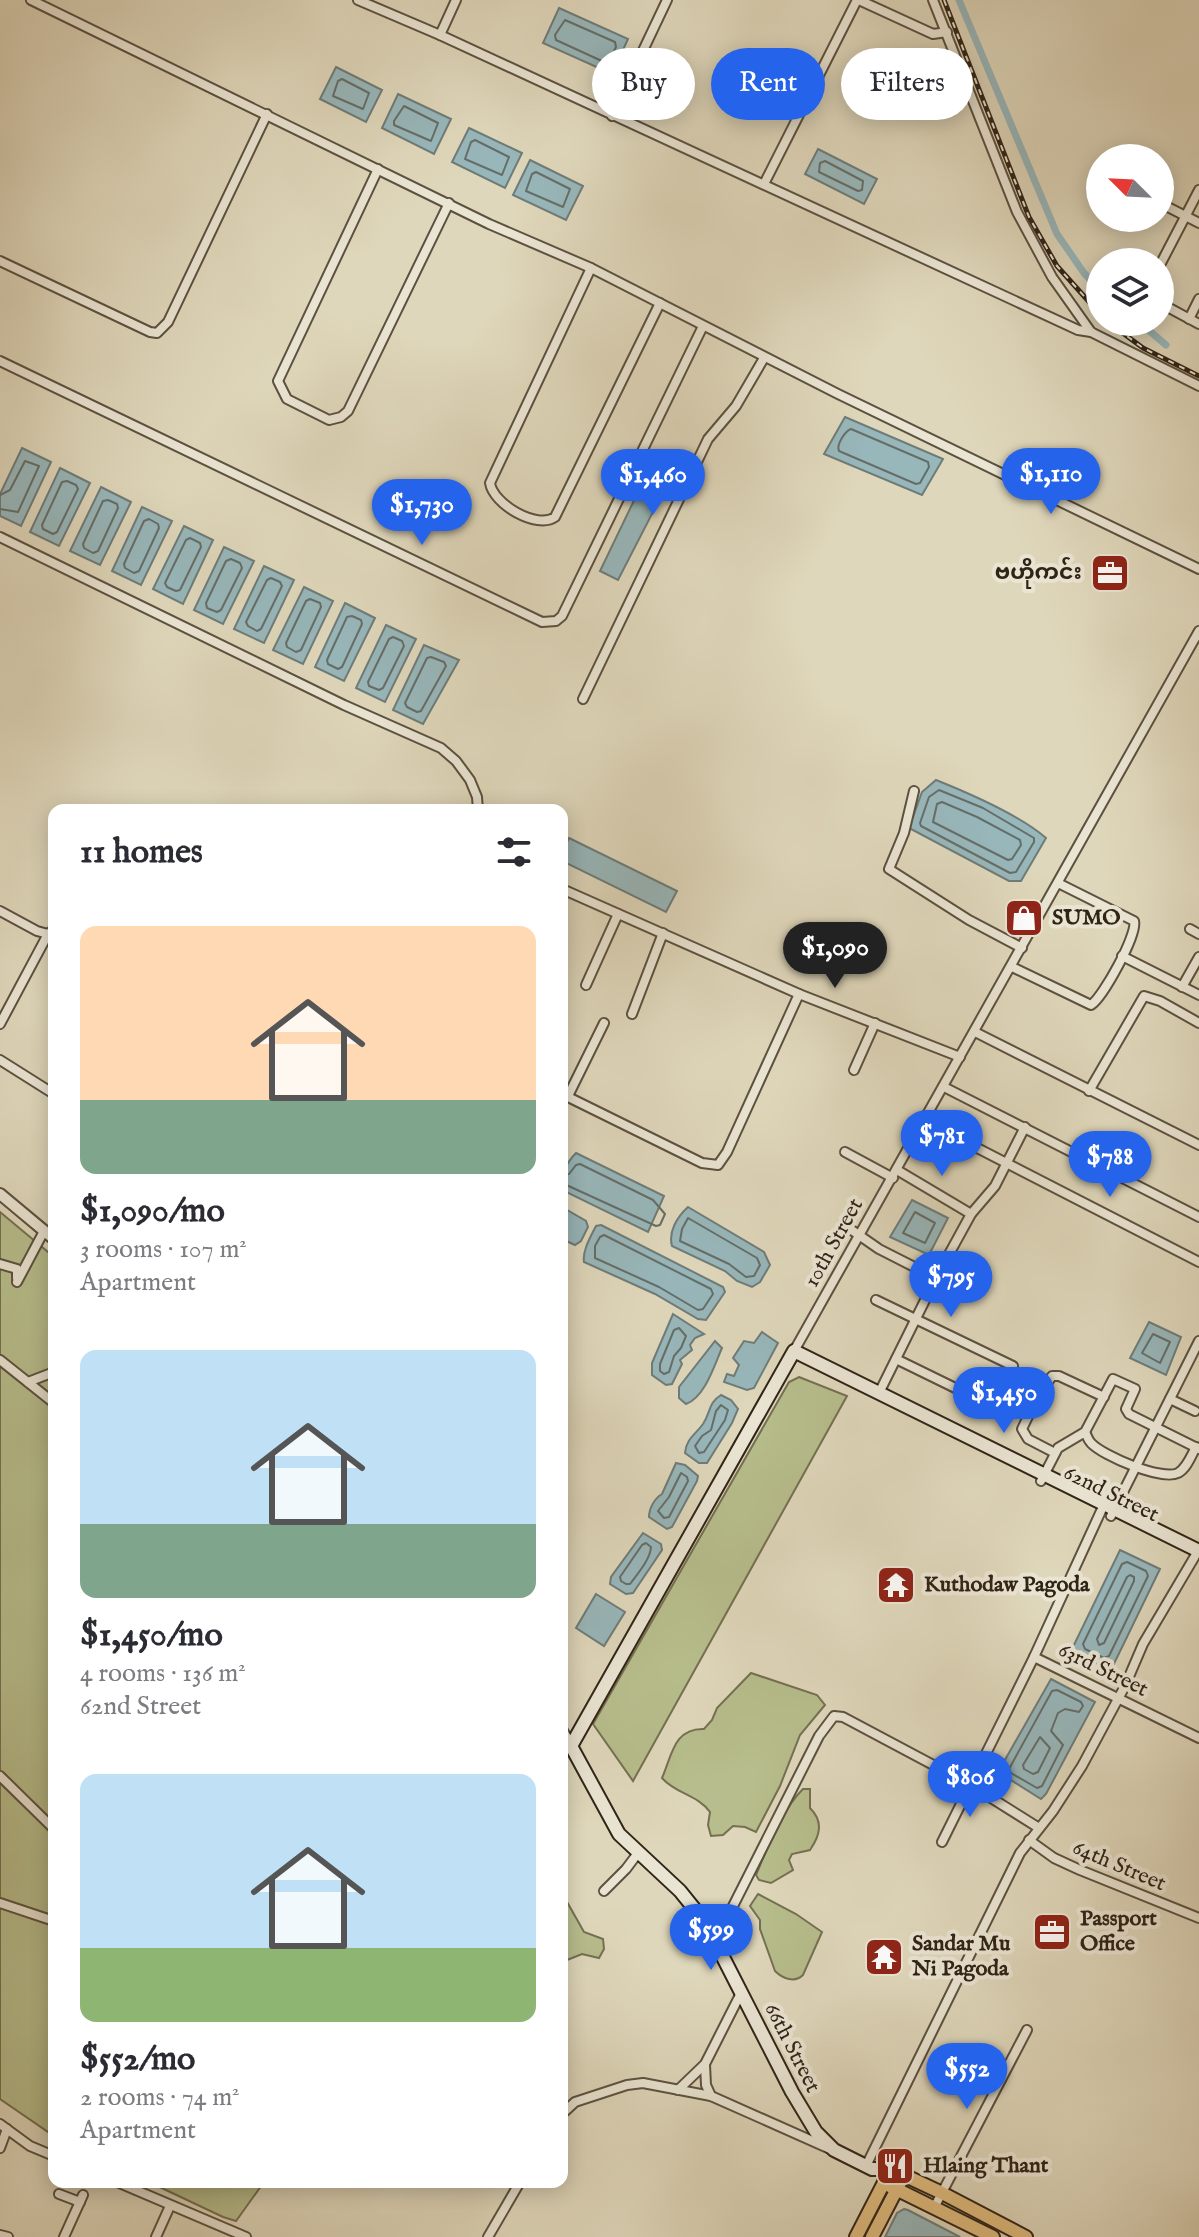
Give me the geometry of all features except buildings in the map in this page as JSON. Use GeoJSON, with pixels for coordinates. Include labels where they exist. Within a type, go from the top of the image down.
{"type":"FeatureCollection","features":[{"type":"Feature","properties":{"kind":"main road","name":"62nd Street"},"geometry":{"type":"LineString","coordinates":[[792,1354],[1198,1555]]}},
{"type":"Feature","properties":{"kind":"main road","name":"10th Street"},"geometry":{"type":"LineString","coordinates":[[568,1739],[792,1354]]}},
{"type":"Feature","properties":{"kind":"main road","name":"62nd Street"},"geometry":{"type":"LineString","coordinates":[[849,1382],[879,1393],[971,1443]]}},
{"type":"Feature","properties":{"kind":"main road","name":"66th Street"},"geometry":{"type":"LineString","coordinates":[[568,1746],[615,1828],[680,1891],[710,1931],[804,2114],[834,2150],[869,2167],[897,2172],[1026,2237]]}},
{"type":"Feature","properties":{"kind":"main road","name":"66th Street"},"geometry":{"type":"LineString","coordinates":[[869,2167],[884,2183],[993,2237]]}},
{"type":"Feature","properties":{"kind":"main road"},"geometry":{"type":"LineString","coordinates":[[856,2237],[884,2183],[897,2172]]}},
{"type":"Feature","properties":{"kind":"main road"},"geometry":{"type":"LineString","coordinates":[[872,2237],[897,2189],[897,2172]]}},
{"type":"Feature","properties":{"kind":"street"},"geometry":{"type":"LineString","coordinates":[[31,0],[449,203],[591,268],[764,358],[1199,569]]}},
{"type":"Feature","properties":{"kind":"street"},"geometry":{"type":"LineString","coordinates":[[358,0],[592,107]]}},
{"type":"Feature","properties":{"kind":"street"},"geometry":{"type":"LineString","coordinates":[[440,35],[456,0]]}},
{"type":"Feature","properties":{"kind":"street"},"geometry":{"type":"LineString","coordinates":[[644,48],[667,0]]}},
{"type":"Feature","properties":{"kind":"street"},"geometry":{"type":"LineString","coordinates":[[764,184],[858,0],[933,34],[947,32]]}},
{"type":"Feature","properties":{"kind":"street"},"geometry":{"type":"LineString","coordinates":[[933,0],[1017,212],[1044,264],[1086,325]]}},
{"type":"Feature","properties":{"kind":"street"},"geometry":{"type":"LineString","coordinates":[[0,261],[157,333],[168,322],[267,114]]}},
{"type":"Feature","properties":{"kind":"street"},"geometry":{"type":"LineString","coordinates":[[621,120],[1086,331]]}},
{"type":"Feature","properties":{"kind":"street"},"geometry":{"type":"LineString","coordinates":[[378,169],[278,381],[287,399],[329,420],[341,417],[348,411],[449,203]]}},
{"type":"Feature","properties":{"kind":"street"},"geometry":{"type":"LineString","coordinates":[[1169,248],[1199,190]]}},
{"type":"Feature","properties":{"kind":"street"},"geometry":{"type":"LineString","coordinates":[[1174,210],[1199,223]]}},
{"type":"Feature","properties":{"kind":"street"},"geometry":{"type":"LineString","coordinates":[[591,268],[490,483],[499,501],[536,521],[544,522],[555,517],[660,303]]}},
{"type":"Feature","properties":{"kind":"street"},"geometry":{"type":"LineString","coordinates":[[1189,319],[1199,299]]}},
{"type":"Feature","properties":{"kind":"street"},"geometry":{"type":"LineString","coordinates":[[1174,311],[1199,324]]}},
{"type":"Feature","properties":{"kind":"street"},"geometry":{"type":"LineString","coordinates":[[0,361],[549,622],[562,616],[703,326]]}},
{"type":"Feature","properties":{"kind":"street"},"geometry":{"type":"LineString","coordinates":[[1099,336],[1199,386]]}},
{"type":"Feature","properties":{"kind":"street"},"geometry":{"type":"LineString","coordinates":[[583,699],[712,432],[736,406],[764,358]]}},
{"type":"Feature","properties":{"kind":"street"},"geometry":{"type":"LineString","coordinates":[[0,537],[344,705],[441,748],[470,780],[478,804]]}},
{"type":"Feature","properties":{"kind":"street","name":"10th Street"},"geometry":{"type":"LineString","coordinates":[[792,1354],[1199,631]]}},
{"type":"Feature","properties":{"kind":"street"},"geometry":{"type":"LineString","coordinates":[[914,791],[904,833],[889,869],[969,920],[1022,948]]}},
{"type":"Feature","properties":{"kind":"street"},"geometry":{"type":"LineString","coordinates":[[1012,967],[1091,1005],[1122,956],[1134,932],[1134,921],[1058,883]]}},
{"type":"Feature","properties":{"kind":"street"},"geometry":{"type":"LineString","coordinates":[[568,892],[799,994],[960,1057]]}},
{"type":"Feature","properties":{"kind":"street"},"geometry":{"type":"LineString","coordinates":[[0,912],[37,931],[48,932]]}},
{"type":"Feature","properties":{"kind":"street"},"geometry":{"type":"LineString","coordinates":[[586,985],[618,914]]}},
{"type":"Feature","properties":{"kind":"street"},"geometry":{"type":"LineString","coordinates":[[632,1014],[663,933]]}},
{"type":"Feature","properties":{"kind":"street"},"geometry":{"type":"LineString","coordinates":[[0,1024],[48,937]]}},
{"type":"Feature","properties":{"kind":"street"},"geometry":{"type":"LineString","coordinates":[[1122,956],[1182,987],[1198,991]]}},
{"type":"Feature","properties":{"kind":"street"},"geometry":{"type":"LineString","coordinates":[[1182,987],[1199,957]]}},
{"type":"Feature","properties":{"kind":"street"},"geometry":{"type":"LineString","coordinates":[[568,1096],[702,1163],[718,1165],[727,1152],[799,994]]}},
{"type":"Feature","properties":{"kind":"street"},"geometry":{"type":"LineString","coordinates":[[1089,1091],[1144,996],[1160,1001],[1199,1023]]}},
{"type":"Feature","properties":{"kind":"street"},"geometry":{"type":"LineString","coordinates":[[568,1089],[604,1023]]}},
{"type":"Feature","properties":{"kind":"street"},"geometry":{"type":"LineString","coordinates":[[854,1070],[875,1023]]}},
{"type":"Feature","properties":{"kind":"street"},"geometry":{"type":"LineString","coordinates":[[975,1032],[1199,1145]]}},
{"type":"Feature","properties":{"kind":"street"},"geometry":{"type":"LineString","coordinates":[[0,1060],[48,1090]]}},
{"type":"Feature","properties":{"kind":"street"},"geometry":{"type":"LineString","coordinates":[[944,1087],[1199,1217]]}},
{"type":"Feature","properties":{"kind":"street"},"geometry":{"type":"LineString","coordinates":[[879,1393],[971,1214],[992,1190],[1025,1127]]}},
{"type":"Feature","properties":{"kind":"street"},"geometry":{"type":"LineString","coordinates":[[954,1136],[1199,1262]]}},
{"type":"Feature","properties":{"kind":"street"},"geometry":{"type":"LineString","coordinates":[[845,1152],[971,1214]]}},
{"type":"Feature","properties":{"kind":"street"},"geometry":{"type":"LineString","coordinates":[[0,1194],[48,1234]]}},
{"type":"Feature","properties":{"kind":"street"},"geometry":{"type":"LineString","coordinates":[[0,1209],[12,1204]]}},
{"type":"Feature","properties":{"kind":"street"},"geometry":{"type":"LineString","coordinates":[[843,1224],[936,1278]]}},
{"type":"Feature","properties":{"kind":"street"},"geometry":{"type":"LineString","coordinates":[[0,1264],[17,1269],[17,1282],[44,1231]]}},
{"type":"Feature","properties":{"kind":"street"},"geometry":{"type":"LineString","coordinates":[[876,1300],[1013,1366]]}},
{"type":"Feature","properties":{"kind":"street"},"geometry":{"type":"LineString","coordinates":[[942,1842],[1034,1657],[1199,1341]]}},
{"type":"Feature","properties":{"kind":"street"},"geometry":{"type":"LineString","coordinates":[[896,1359],[988,1404]]}},
{"type":"Feature","properties":{"kind":"street"},"geometry":{"type":"LineString","coordinates":[[0,1360],[48,1398]]}},
{"type":"Feature","properties":{"kind":"street"},"geometry":{"type":"LineString","coordinates":[[28,1382],[48,1374]]}},
{"type":"Feature","properties":{"kind":"street"},"geometry":{"type":"LineString","coordinates":[[1055,1453],[1028,1439],[1022,1429],[1052,1376],[1063,1377],[1104,1397]]}},
{"type":"Feature","properties":{"kind":"street"},"geometry":{"type":"LineString","coordinates":[[1043,1478],[1055,1453],[1085,1432],[1113,1379],[1134,1389],[1126,1411],[1197,1448],[1177,1474],[1153,1473],[1094,1446],[1085,1432]]}},
{"type":"Feature","properties":{"kind":"street"},"geometry":{"type":"LineString","coordinates":[[1170,1399],[1195,1411]]}},
{"type":"Feature","properties":{"kind":"street"},"geometry":{"type":"LineString","coordinates":[[869,2167],[1020,1853],[1063,1797],[1119,1698],[1143,1644],[1198,1555]]}},
{"type":"Feature","properties":{"kind":"street","name":"63rd Street"},"geometry":{"type":"LineString","coordinates":[[1034,1657],[1199,1738]]}},
{"type":"Feature","properties":{"kind":"street"},"geometry":{"type":"LineString","coordinates":[[710,1931],[729,1914],[819,1736],[834,1716],[843,1717],[969,1784],[1039,1828]]}},
{"type":"Feature","properties":{"kind":"street"},"geometry":{"type":"LineString","coordinates":[[0,1776],[48,1823]]}},
{"type":"Feature","properties":{"kind":"street","name":"64th Street"},"geometry":{"type":"LineString","coordinates":[[1029,1840],[1054,1858],[1080,1870],[1199,1918]]}},
{"type":"Feature","properties":{"kind":"street"},"geometry":{"type":"LineString","coordinates":[[604,1891],[638,1853]]}},
{"type":"Feature","properties":{"kind":"street"},"geometry":{"type":"LineString","coordinates":[[0,1903],[48,1919]]}},
{"type":"Feature","properties":{"kind":"street"},"geometry":{"type":"LineString","coordinates":[[678,2090],[705,2064],[741,1993]]}},
{"type":"Feature","properties":{"kind":"street"},"geometry":{"type":"LineString","coordinates":[[935,2206],[1027,2030]]}},
{"type":"Feature","properties":{"kind":"street"},"geometry":{"type":"LineString","coordinates":[[705,2064],[706,2085],[711,2096]]}},
{"type":"Feature","properties":{"kind":"street"},"geometry":{"type":"LineString","coordinates":[[568,2108],[575,2102],[643,2083],[711,2096],[834,2150]]}},
{"type":"Feature","properties":{"kind":"street"},"geometry":{"type":"LineString","coordinates":[[0,2148],[4,2127],[30,2146],[48,2154]]}},
{"type":"Feature","properties":{"kind":"street"},"geometry":{"type":"LineString","coordinates":[[130,2188],[246,2237]]}},
{"type":"Feature","properties":{"kind":"street"},"geometry":{"type":"LineString","coordinates":[[488,2237],[517,2188]]}},
{"type":"Feature","properties":{"kind":"street"},"geometry":{"type":"LineString","coordinates":[[59,2194],[82,2199],[64,2237]]}},
{"type":"Feature","properties":{"kind":"street"},"geometry":{"type":"LineString","coordinates":[[156,2237],[170,2206]]}},
{"type":"Feature","properties":{"kind":"street"},"geometry":{"type":"LineString","coordinates":[[0,2235],[8,2237]]}},
{"type":"Feature","properties":{"kind":"green space"},"geometry":{"type":"Polygon","coordinates":[[[0,1212],[48,1252],[48,2132],[0,2099],[0,1212]]]}},
{"type":"Feature","properties":{"kind":"green space"},"geometry":{"type":"Polygon","coordinates":[[[799,1377],[847,1396],[633,1781],[593,1724],[789,1382],[799,1377]]]}},
{"type":"Feature","properties":{"kind":"green space"},"geometry":{"type":"Polygon","coordinates":[[[751,1673],[817,1695],[825,1705],[800,1735],[780,1786],[756,1832],[733,1826],[723,1835],[711,1836],[708,1825],[710,1812],[705,1806],[662,1778],[680,1738],[694,1730],[704,1729],[717,1708],[751,1673]]]}},
{"type":"Feature","properties":{"kind":"green space"},"geometry":{"type":"Polygon","coordinates":[[[803,1789],[810,1789],[810,1808],[819,1823],[816,1839],[810,1850],[792,1854],[789,1860],[793,1870],[771,1883],[759,1880],[756,1875],[776,1829],[803,1789]]]}},
{"type":"Feature","properties":{"kind":"green space"},"geometry":{"type":"Polygon","coordinates":[[[758,1894],[822,1932],[803,1975],[796,1979],[789,1979],[775,1971],[760,1929],[760,1920],[750,1906],[758,1894]]]}},
{"type":"Feature","properties":{"kind":"green space"},"geometry":{"type":"Polygon","coordinates":[[[568,1904],[584,1932],[603,1939],[604,1949],[599,1958],[582,1954],[568,1960],[568,1904]]]}},
{"type":"Feature","properties":{"kind":"green space"},"geometry":{"type":"Polygon","coordinates":[[[162,2188],[260,2188],[236,2221],[162,2188]]]}},
{"type":"Feature","properties":{"kind":"water"},"geometry":{"type":"Polygon","coordinates":[[[559,8],[628,39],[624,48],[592,48],[592,65],[543,43],[559,8]]]}},
{"type":"Feature","properties":{"kind":"water"},"geometry":{"type":"Polygon","coordinates":[[[336,67],[382,90],[366,122],[320,99],[336,67]]]}},
{"type":"Feature","properties":{"kind":"water"},"geometry":{"type":"Polygon","coordinates":[[[398,94],[451,119],[434,154],[382,128],[398,94]]]}},
{"type":"Feature","properties":{"kind":"water"},"geometry":{"type":"Polygon","coordinates":[[[469,128],[522,153],[505,188],[452,162],[469,128]]]}},
{"type":"Feature","properties":{"kind":"water"},"geometry":{"type":"Polygon","coordinates":[[[818,149],[877,179],[864,204],[805,174],[818,149]]]}},
{"type":"Feature","properties":{"kind":"water"},"geometry":{"type":"Polygon","coordinates":[[[530,160],[583,186],[566,220],[513,195],[530,160]]]}},
{"type":"Feature","properties":{"kind":"water"},"geometry":{"type":"Polygon","coordinates":[[[845,417],[943,459],[922,495],[824,454],[845,417]]]}},
{"type":"Feature","properties":{"kind":"water"},"geometry":{"type":"Polygon","coordinates":[[[22,448],[51,462],[21,526],[0,516],[0,494],[22,448]]]}},
{"type":"Feature","properties":{"kind":"water"},"geometry":{"type":"Polygon","coordinates":[[[653,461],[674,471],[618,580],[600,571],[653,461]]]}},
{"type":"Feature","properties":{"kind":"water"},"geometry":{"type":"Polygon","coordinates":[[[60,468],[90,483],[59,546],[30,532],[60,468]]]}},
{"type":"Feature","properties":{"kind":"water"},"geometry":{"type":"Polygon","coordinates":[[[101,487],[131,502],[100,565],[70,551],[101,487]]]}},
{"type":"Feature","properties":{"kind":"water"},"geometry":{"type":"Polygon","coordinates":[[[142,507],[172,521],[141,585],[112,571],[142,507]]]}},
{"type":"Feature","properties":{"kind":"water"},"geometry":{"type":"Polygon","coordinates":[[[184,526],[213,540],[183,604],[153,589],[184,526]]]}},
{"type":"Feature","properties":{"kind":"water"},"geometry":{"type":"Polygon","coordinates":[[[224,547],[254,561],[223,624],[194,610],[224,547]]]}},
{"type":"Feature","properties":{"kind":"water"},"geometry":{"type":"Polygon","coordinates":[[[264,566],[294,580],[264,643],[234,629],[264,566]]]}},
{"type":"Feature","properties":{"kind":"water"},"geometry":{"type":"Polygon","coordinates":[[[304,587],[333,601],[303,664],[273,650],[304,587]]]}},
{"type":"Feature","properties":{"kind":"water"},"geometry":{"type":"Polygon","coordinates":[[[345,603],[375,618],[344,681],[315,667],[345,603]]]}},
{"type":"Feature","properties":{"kind":"water"},"geometry":{"type":"Polygon","coordinates":[[[386,625],[416,639],[385,702],[356,688],[386,625]]]}},
{"type":"Feature","properties":{"kind":"water"},"geometry":{"type":"Polygon","coordinates":[[[424,645],[459,660],[423,724],[393,710],[424,645]]]}},
{"type":"Feature","properties":{"kind":"water"},"geometry":{"type":"Polygon","coordinates":[[[936,780],[1008,813],[1046,838],[1021,881],[1009,881],[909,828],[922,792],[936,780]]]}},
{"type":"Feature","properties":{"kind":"water"},"geometry":{"type":"Polygon","coordinates":[[[568,840],[677,891],[666,912],[568,864],[568,840]]]}},
{"type":"Feature","properties":{"kind":"water"},"geometry":{"type":"Polygon","coordinates":[[[576,1153],[664,1196],[648,1232],[568,1193],[569,1161],[576,1153]]]}},
{"type":"Feature","properties":{"kind":"water"},"geometry":{"type":"Polygon","coordinates":[[[912,1200],[948,1218],[929,1255],[890,1237],[912,1200]]]}},
{"type":"Feature","properties":{"kind":"water"},"geometry":{"type":"Polygon","coordinates":[[[688,1207],[764,1252],[770,1265],[760,1282],[752,1287],[737,1281],[725,1271],[672,1246],[674,1225],[688,1207]]]}},
{"type":"Feature","properties":{"kind":"water"},"geometry":{"type":"Polygon","coordinates":[[[568,1210],[586,1221],[588,1227],[581,1241],[575,1245],[568,1242],[568,1210]]]}},
{"type":"Feature","properties":{"kind":"water"},"geometry":{"type":"Polygon","coordinates":[[[601,1225],[723,1287],[725,1292],[706,1320],[698,1319],[655,1294],[584,1262],[589,1239],[596,1226],[601,1225]]]}},
{"type":"Feature","properties":{"kind":"water"},"geometry":{"type":"Polygon","coordinates":[[[673,1314],[704,1334],[695,1338],[690,1345],[692,1350],[680,1360],[682,1364],[672,1384],[666,1385],[652,1375],[652,1363],[673,1314]]]}},
{"type":"Feature","properties":{"kind":"water"},"geometry":{"type":"Polygon","coordinates":[[[1149,1322],[1181,1337],[1166,1375],[1130,1358],[1149,1322]]]}},
{"type":"Feature","properties":{"kind":"water"},"geometry":{"type":"Polygon","coordinates":[[[762,1332],[778,1343],[754,1388],[747,1390],[724,1382],[727,1374],[734,1376],[739,1365],[733,1358],[744,1341],[754,1343],[762,1332]]]}},
{"type":"Feature","properties":{"kind":"water"},"geometry":{"type":"Polygon","coordinates":[[[715,1341],[722,1348],[712,1372],[699,1395],[686,1404],[679,1398],[679,1387],[715,1341]]]}},
{"type":"Feature","properties":{"kind":"water"},"geometry":{"type":"Polygon","coordinates":[[[721,1395],[731,1400],[738,1409],[707,1463],[699,1463],[685,1453],[686,1448],[714,1401],[721,1395]]]}},
{"type":"Feature","properties":{"kind":"water"},"geometry":{"type":"Polygon","coordinates":[[[676,1463],[685,1465],[698,1476],[672,1527],[667,1529],[649,1514],[676,1463]]]}},
{"type":"Feature","properties":{"kind":"water"},"geometry":{"type":"Polygon","coordinates":[[[643,1533],[661,1544],[662,1550],[633,1593],[626,1594],[610,1584],[611,1577],[643,1533]]]}},
{"type":"Feature","properties":{"kind":"water"},"geometry":{"type":"Polygon","coordinates":[[[1120,1550],[1160,1569],[1111,1670],[1071,1651],[1120,1550]]]}},
{"type":"Feature","properties":{"kind":"water"},"geometry":{"type":"Polygon","coordinates":[[[596,1594],[625,1612],[604,1646],[576,1628],[596,1594]]]}},
{"type":"Feature","properties":{"kind":"water"},"geometry":{"type":"Polygon","coordinates":[[[1051,1679],[1095,1702],[1041,1799],[998,1772],[1051,1679]]]}},
{"type":"Feature","properties":{"kind":"water"},"geometry":{"type":"Polygon","coordinates":[[[904,2209],[960,2237],[885,2237],[897,2213],[904,2209]]]}},
{"type":"Feature","properties":{"kind":"waterway"},"geometry":{"type":"LineString","coordinates":[[959,0],[1057,234],[1086,275]]}},
{"type":"Feature","properties":{"kind":"waterway"},"geometry":{"type":"LineString","coordinates":[[1155,336],[1166,345]]}},
{"type":"Feature","properties":{"kind":"railway"},"geometry":{"type":"LineString","coordinates":[[944,0],[1029,217],[1057,266],[1086,298]]}},
{"type":"Feature","properties":{"kind":"railway"},"geometry":{"type":"LineString","coordinates":[[1127,336],[1143,348],[1199,376]]}},
{"type":"Feature","properties":{"kind":"place","name":"ဗဟိုကင်း"},"geometry":{"type":"Point","coordinates":[1110,573]}},
{"type":"Feature","properties":{"kind":"place","name":"SUMO"},"geometry":{"type":"Point","coordinates":[1024,918]}},
{"type":"Feature","properties":{"kind":"place","name":"Kuthodaw Pagoda"},"geometry":{"type":"Point","coordinates":[896,1585]}},
{"type":"Feature","properties":{"kind":"place","name":"Passport Office"},"geometry":{"type":"Point","coordinates":[1052,1932]}},
{"type":"Feature","properties":{"kind":"place","name":"Sandar Mu Ni Pagoda"},"geometry":{"type":"Point","coordinates":[884,1957]}},
{"type":"Feature","properties":{"kind":"place","name":"Hlaing Thant"},"geometry":{"type":"Point","coordinates":[895,2166]}}]}
